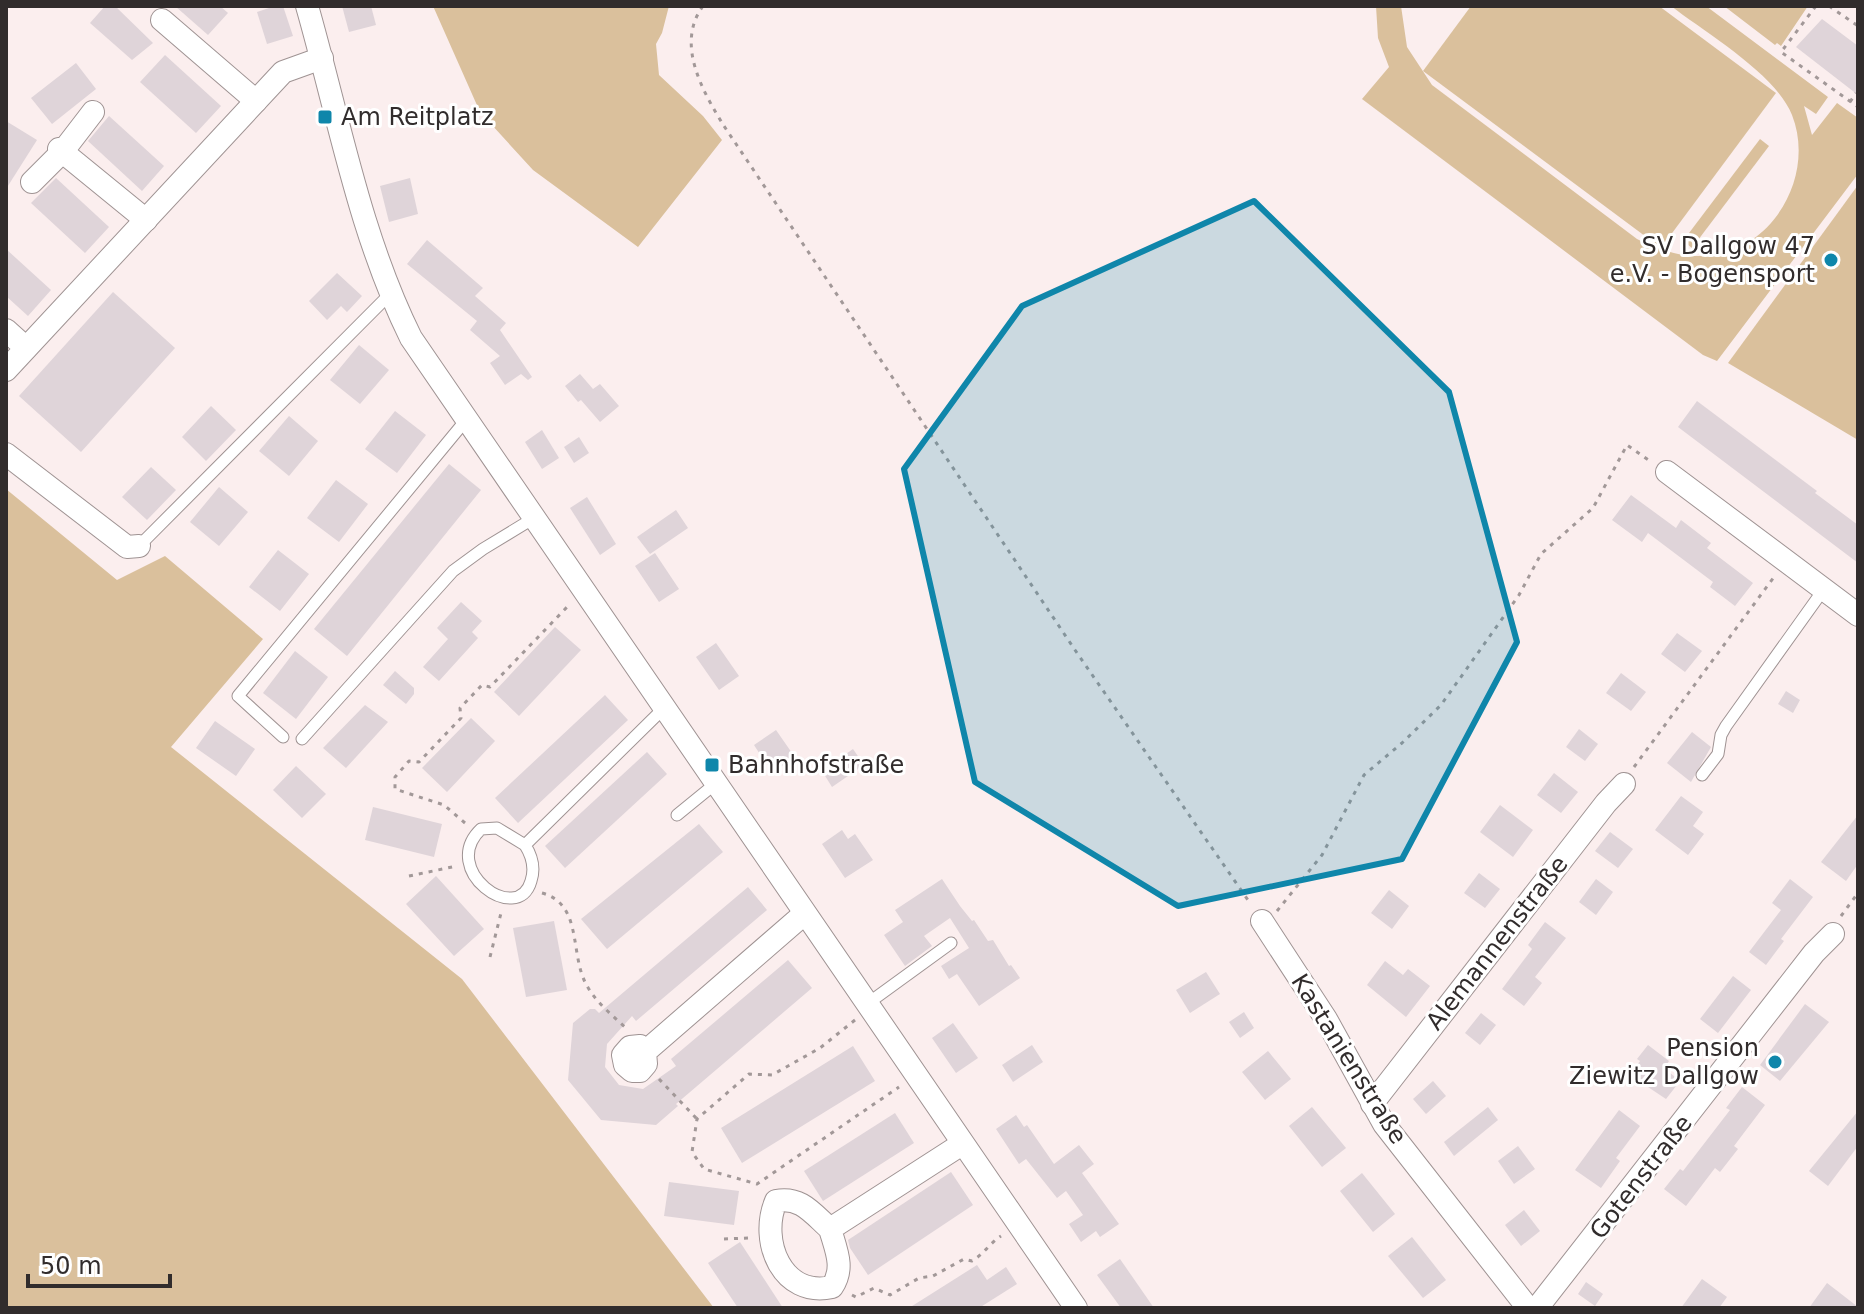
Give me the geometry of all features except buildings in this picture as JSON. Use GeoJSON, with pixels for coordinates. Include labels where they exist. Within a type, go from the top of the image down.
{"type":"FeatureCollection","features":[{"type":"Feature","properties":{"kind":"street"},"geometry":{"type":"LineString","coordinates":[[307,6],[354,186],[390,294],[411,338],[1076,1308]]}},
{"type":"Feature","properties":{"kind":"street"},"geometry":{"type":"LineString","coordinates":[[162,20],[256,101]]}},
{"type":"Feature","properties":{"kind":"street"},"geometry":{"type":"LineString","coordinates":[[6,370],[283,72],[322,58]]}},
{"type":"Feature","properties":{"kind":"street"},"geometry":{"type":"LineString","coordinates":[[32,182],[93,112]]}},
{"type":"Feature","properties":{"kind":"street"},"geometry":{"type":"LineString","coordinates":[[61,150],[146,220]]}},
{"type":"Feature","properties":{"kind":"street"},"geometry":{"type":"LineString","coordinates":[[6,330],[26,348]]}},
{"type":"Feature","properties":{"kind":"street"},"geometry":{"type":"LineString","coordinates":[[6,454],[127,547],[139,546]]}},
{"type":"Feature","properties":{"kind":"street"},"geometry":{"type":"LineString","coordinates":[[1667,472],[1858,615]]}},
{"type":"Feature","properties":{"kind":"street","name":"Alemannenstraße"},"geometry":{"type":"LineString","coordinates":[[1372,1104],[1624,784]]}},
{"type":"Feature","properties":{"kind":"street"},"geometry":{"type":"LineString","coordinates":[[640,1055],[804,914]]}},
{"type":"Feature","properties":{"kind":"street","name":"Kastanienstraße"},"geometry":{"type":"LineString","coordinates":[[1262,921],[1326,1019],[1384,1124],[1528,1308]]}},
{"type":"Feature","properties":{"kind":"street","name":"Gotenstraße"},"geometry":{"type":"LineString","coordinates":[[1537,1308],[1814,953],[1833,934]]}},
{"type":"Feature","properties":{"kind":"street"},"geometry":{"type":"LineString","coordinates":[[830,1229],[962,1144]]}},
{"type":"Feature","properties":{"kind":"street"},"geometry":{"type":"LineString","coordinates":[[776,1201],[800,1201],[830,1229],[840,1266],[839,1277],[832,1287],[819,1290],[805,1286],[788,1275],[777,1260],[769,1237],[770,1216],[776,1201]]}},
{"type":"Feature","properties":{"kind":"lane"},"geometry":{"type":"LineString","coordinates":[[139,546],[390,294]]}},
{"type":"Feature","properties":{"kind":"lane"},"geometry":{"type":"LineString","coordinates":[[283,737],[238,696],[466,420]]}},
{"type":"Feature","properties":{"kind":"lane"},"geometry":{"type":"LineString","coordinates":[[302,739],[453,571],[534,518]]}},
{"type":"Feature","properties":{"kind":"lane"},"geometry":{"type":"LineString","coordinates":[[1702,775],[1718,754],[1726,726],[1824,589]]}},
{"type":"Feature","properties":{"kind":"lane"},"geometry":{"type":"LineString","coordinates":[[525,845],[663,709]]}},
{"type":"Feature","properties":{"kind":"lane"},"geometry":{"type":"LineString","coordinates":[[677,815],[715,784]]}},
{"type":"Feature","properties":{"kind":"lane"},"geometry":{"type":"LineString","coordinates":[[497,828],[525,845],[530,853],[534,874],[526,892],[508,900],[491,893],[471,870],[467,859],[470,840],[481,829],[497,828]]}},
{"type":"Feature","properties":{"kind":"lane"},"geometry":{"type":"LineString","coordinates":[[868,1006],[951,943]]}},
{"type":"Feature","properties":{"kind":"path"},"geometry":{"type":"LineString","coordinates":[[703,6],[698,12],[693,33],[696,76],[724,126],[1262,921],[1277,911],[1322,855],[1364,775],[1441,705],[1519,595],[1541,554],[1593,508],[1627,445],[1667,472]]}},
{"type":"Feature","properties":{"kind":"path"},"geometry":{"type":"LineString","coordinates":[[1816,6],[1781,52],[1858,107]]}},
{"type":"Feature","properties":{"kind":"path"},"geometry":{"type":"LineString","coordinates":[[1829,6],[1858,26]]}},
{"type":"Feature","properties":{"kind":"path"},"geometry":{"type":"LineString","coordinates":[[1850,102],[1856,93]]}},
{"type":"Feature","properties":{"kind":"path"},"geometry":{"type":"LineString","coordinates":[[1624,784],[1786,561]]}},
{"type":"Feature","properties":{"kind":"path"},"geometry":{"type":"LineString","coordinates":[[477,833],[444,805],[395,789],[395,777],[409,761],[419,762],[461,718],[460,708],[482,685],[490,687],[583,591]]}},
{"type":"Feature","properties":{"kind":"path"},"geometry":{"type":"LineString","coordinates":[[409,876],[469,863]]}},
{"type":"Feature","properties":{"kind":"path"},"geometry":{"type":"LineString","coordinates":[[490,957],[501,913],[526,892],[552,896],[566,908],[585,983],[597,1001],[629,1032],[650,1070],[697,1119]]}},
{"type":"Feature","properties":{"kind":"path"},"geometry":{"type":"LineString","coordinates":[[1833,934],[1858,893]]}},
{"type":"Feature","properties":{"kind":"path"},"geometry":{"type":"LineString","coordinates":[[868,1006],[820,1048],[796,1062],[772,1075],[749,1074],[697,1119],[692,1152],[704,1169],[757,1184],[915,1077]]}},
{"type":"Feature","properties":{"kind":"path"},"geometry":{"type":"LineString","coordinates":[[832,1287],[856,1297],[874,1288],[890,1295],[919,1278],[933,1276],[964,1259],[972,1261],[984,1254],[990,1243],[1017,1224]]}},
{"type":"Feature","properties":{"kind":"path"},"geometry":{"type":"LineString","coordinates":[[724,1239],[769,1237]]}},
{"type":"Feature","properties":{"kind":"highlighted area"},"geometry":{"type":"Polygon","coordinates":[[[1254,201],[1449,392],[1517,642],[1402,859],[1178,906],[975,782],[904,469],[1022,306],[1254,201]]]}},
{"type":"Feature","properties":{"kind":"shaded area"},"geometry":{"type":"Polygon","coordinates":[[[433,6],[669,6],[656,44],[659,75],[703,116],[722,140],[638,247],[533,170],[480,112],[433,6]]]}},
{"type":"Feature","properties":{"kind":"shaded area"},"geometry":{"type":"Polygon","coordinates":[[[1376,6],[1401,6],[1407,47],[1432,85],[1637,239],[1664,250],[1683,255],[1713,255],[1735,249],[1755,237],[1772,222],[1785,203],[1794,182],[1798,160],[1798,137],[1792,115],[1771,84],[1739,55],[1671,6],[1706,6],[1828,97],[1816,114],[1804,106],[1812,135],[1837,103],[1858,118],[1858,174],[1717,361],[1703,355],[1362,99],[1389,67],[1378,38],[1376,6]]]}},
{"type":"Feature","properties":{"kind":"shaded area"},"geometry":{"type":"Polygon","coordinates":[[[1471,6],[1659,6],[1776,93],[1661,248],[1423,71],[1471,6]]]}},
{"type":"Feature","properties":{"kind":"shaded area"},"geometry":{"type":"Polygon","coordinates":[[[1724,6],[1808,6],[1781,46],[1775,45],[1724,6]]]}},
{"type":"Feature","properties":{"kind":"shaded area"},"geometry":{"type":"Polygon","coordinates":[[[1760,139],[1769,146],[1692,248],[1683,241],[1760,139]]]}},
{"type":"Feature","properties":{"kind":"shaded area","name":"SV Dallgow 47 e.V. - Bogensport"},"geometry":{"type":"Polygon","coordinates":[[[1858,185],[1858,440],[1728,363],[1858,185]]]}},
{"type":"Feature","properties":{"kind":"shaded area"},"geometry":{"type":"Polygon","coordinates":[[[6,489],[117,580],[165,556],[263,639],[171,747],[462,979],[714,1308],[6,1308],[6,489]]]}},
{"type":"Feature","properties":{"kind":"place","name":"Am Reitplatz"},"geometry":{"type":"Point","coordinates":[325,117]}},
{"type":"Feature","properties":{"kind":"place","name":"SV Dallgow 47 e.V. - Bogensport"},"geometry":{"type":"Point","coordinates":[1831,260]}},
{"type":"Feature","properties":{"kind":"place","name":"Bahnhofstraße"},"geometry":{"type":"Point","coordinates":[712,765]}},
{"type":"Feature","properties":{"kind":"place","name":"Pension Ziewitz Dallgow"},"geometry":{"type":"Point","coordinates":[1775,1062]}}]}
